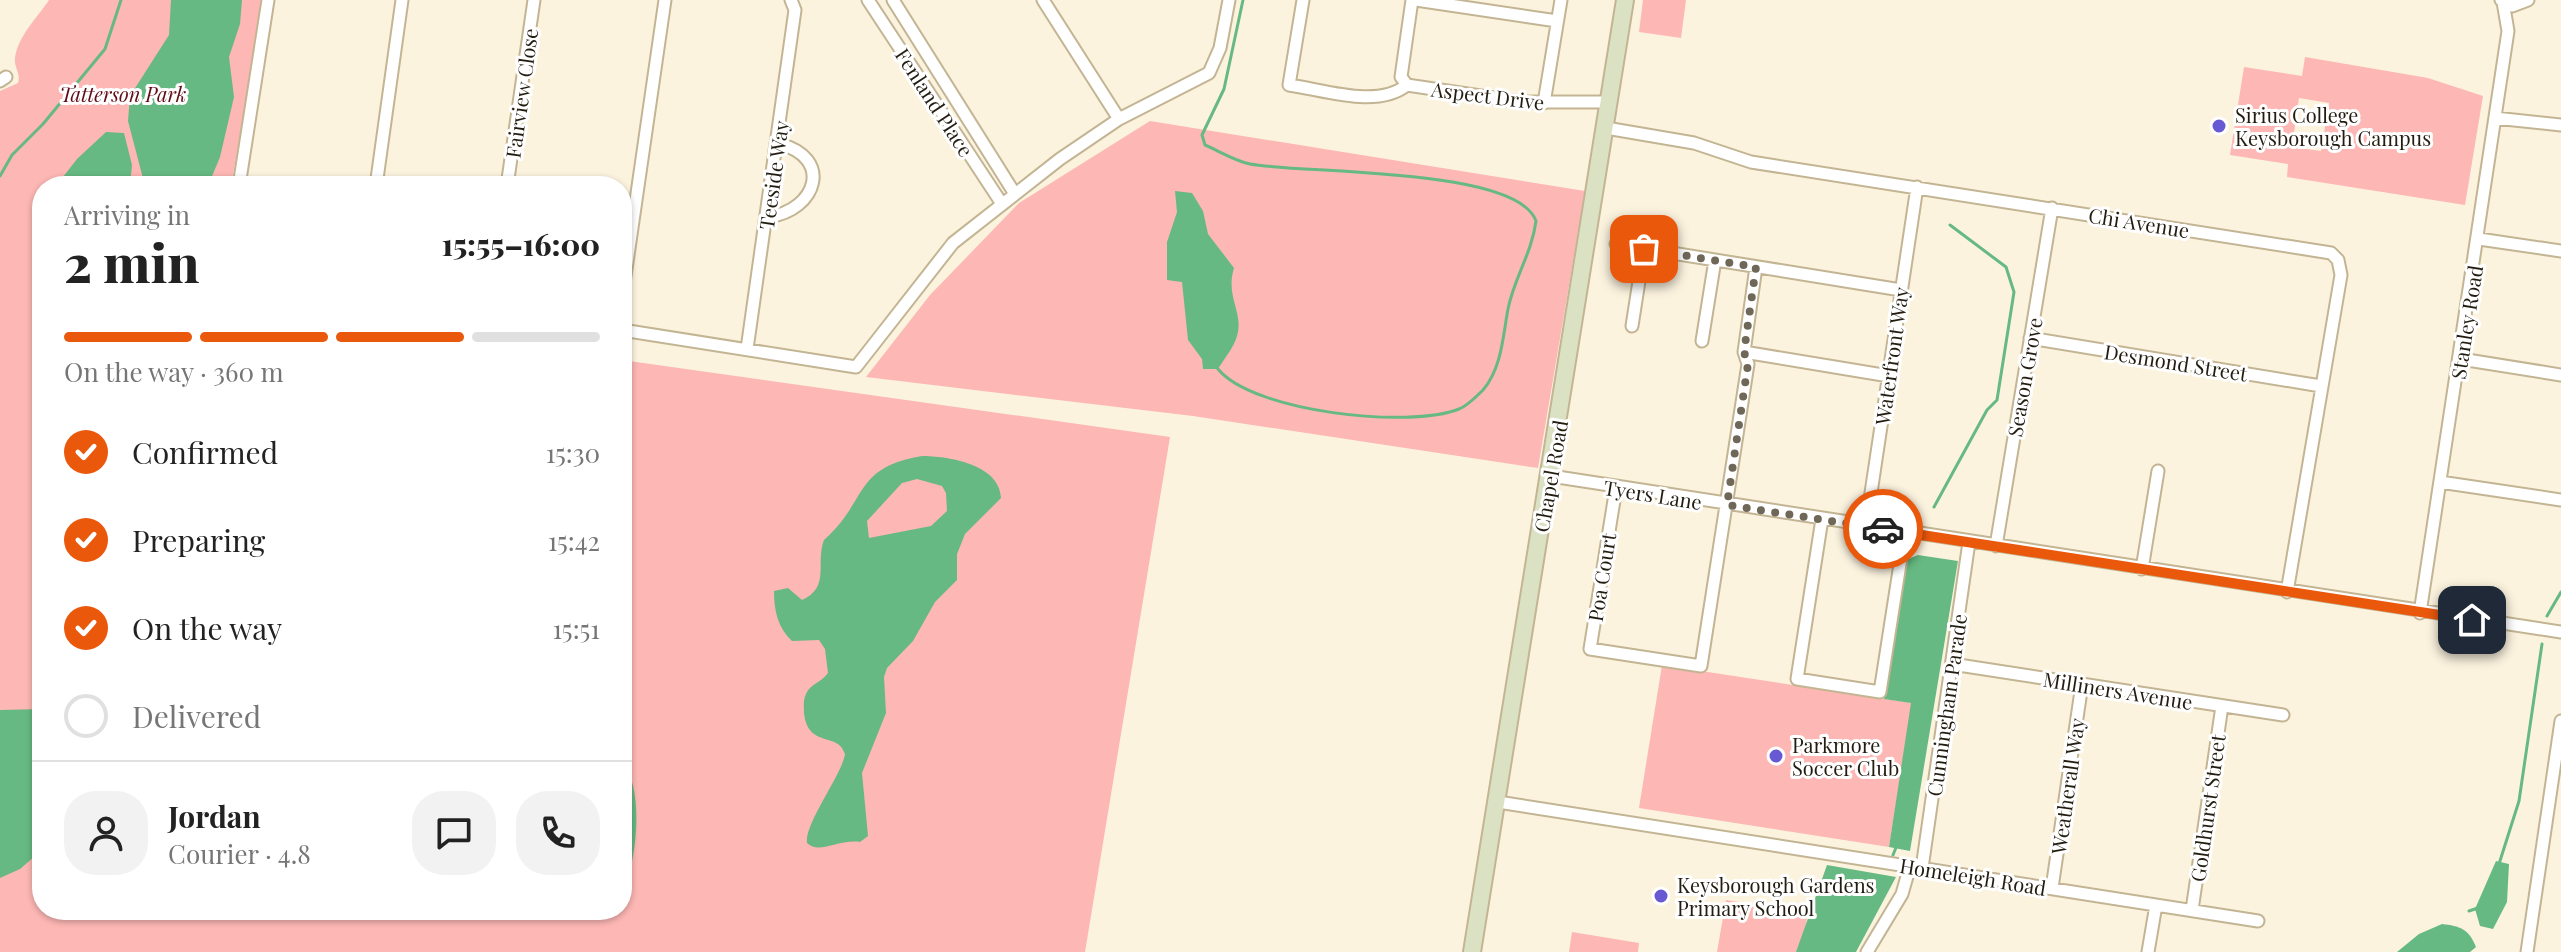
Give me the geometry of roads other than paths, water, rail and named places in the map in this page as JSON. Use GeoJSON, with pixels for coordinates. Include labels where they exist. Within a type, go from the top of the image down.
{"type":"FeatureCollection","features":[{"type":"Feature","properties":{"kind":"main road","name":"Chapel Road"},"geometry":{"type":"LineString","coordinates":[[1472,952],[1551,476],[1625,0]]}},
{"type":"Feature","properties":{"kind":"street"},"geometry":{"type":"LineString","coordinates":[[241,176],[268,0]]}},
{"type":"Feature","properties":{"kind":"street"},"geometry":{"type":"LineString","coordinates":[[377,176],[402,0]]}},
{"type":"Feature","properties":{"kind":"street","name":"Fairview Close"},"geometry":{"type":"LineString","coordinates":[[508,176],[534,0]]}},
{"type":"Feature","properties":{"kind":"street"},"geometry":{"type":"LineString","coordinates":[[632,216],[665,0]]}},
{"type":"Feature","properties":{"kind":"street","name":"Teeside Way"},"geometry":{"type":"LineString","coordinates":[[747,349],[779,144],[795,10],[791,0]]}},
{"type":"Feature","properties":{"kind":"street","name":"Fenland Place"},"geometry":{"type":"LineString","coordinates":[[868,0],[1002,204]]}},
{"type":"Feature","properties":{"kind":"street","name":"Fenland Place"},"geometry":{"type":"LineString","coordinates":[[893,0],[1015,194]]}},
{"type":"Feature","properties":{"kind":"street"},"geometry":{"type":"LineString","coordinates":[[1043,0],[1119,119]]}},
{"type":"Feature","properties":{"kind":"street"},"geometry":{"type":"LineString","coordinates":[[632,332],[856,367],[953,243],[1119,119],[1209,73],[1220,48],[1229,0]]}},
{"type":"Feature","properties":{"kind":"street"},"geometry":{"type":"LineString","coordinates":[[1303,0],[1289,85],[1381,98],[1396,94],[1407,85]]}},
{"type":"Feature","properties":{"kind":"street"},"geometry":{"type":"LineString","coordinates":[[1414,0],[1557,21]]}},
{"type":"Feature","properties":{"kind":"street","name":"Aspect Drive"},"geometry":{"type":"LineString","coordinates":[[1414,0],[1401,77],[1407,85],[1544,103],[1609,102]]}},
{"type":"Feature","properties":{"kind":"street"},"geometry":{"type":"LineString","coordinates":[[1544,103],[1561,0]]}},
{"type":"Feature","properties":{"kind":"street"},"geometry":{"type":"LineString","coordinates":[[2501,1],[2512,6],[2527,1]]}},
{"type":"Feature","properties":{"kind":"street","name":"Stanley Road"},"geometry":{"type":"LineString","coordinates":[[2420,613],[2461,359],[2508,31],[2501,1]]}},
{"type":"Feature","properties":{"kind":"street","name":"Stanley Road"},"geometry":{"type":"LineString","coordinates":[[2508,31],[2527,1]]}},
{"type":"Feature","properties":{"kind":"street"},"geometry":{"type":"LineString","coordinates":[[2495,118],[2561,125]]}},
{"type":"Feature","properties":{"kind":"street","name":"Chi Avenue"},"geometry":{"type":"LineString","coordinates":[[1606,128],[1694,143],[1751,162],[2331,253],[2338,260],[2341,275],[2287,592]]}},
{"type":"Feature","properties":{"kind":"street"},"geometry":{"type":"LineString","coordinates":[[768,217],[798,207],[811,192],[814,178],[809,164],[799,152],[779,144]]}},
{"type":"Feature","properties":{"kind":"street","name":"Waterfront Way"},"geometry":{"type":"LineString","coordinates":[[1866,526],[1917,187]]}},
{"type":"Feature","properties":{"kind":"street","name":"Season Grove"},"geometry":{"type":"LineString","coordinates":[[1996,546],[2052,208]]}},
{"type":"Feature","properties":{"kind":"street"},"geometry":{"type":"LineString","coordinates":[[2479,239],[2561,251]]}},
{"type":"Feature","properties":{"kind":"street"},"geometry":{"type":"LineString","coordinates":[[1616,244],[1901,290]]}},
{"type":"Feature","properties":{"kind":"street"},"geometry":{"type":"LineString","coordinates":[[1632,326],[1644,249]]}},
{"type":"Feature","properties":{"kind":"street"},"geometry":{"type":"LineString","coordinates":[[1702,341],[1715,260]]}},
{"type":"Feature","properties":{"kind":"street"},"geometry":{"type":"LineString","coordinates":[[1727,505],[1748,364],[1744,352],[1756,267]]}},
{"type":"Feature","properties":{"kind":"street","name":"Desmond Street"},"geometry":{"type":"LineString","coordinates":[[2030,338],[2321,386]]}},
{"type":"Feature","properties":{"kind":"street"},"geometry":{"type":"LineString","coordinates":[[1744,352],[1889,376]]}},
{"type":"Feature","properties":{"kind":"street"},"geometry":{"type":"LineString","coordinates":[[2461,359],[2561,375]]}},
{"type":"Feature","properties":{"kind":"street"},"geometry":{"type":"LineString","coordinates":[[2142,569],[2158,471]]}},
{"type":"Feature","properties":{"kind":"street","name":"Tyers Lane"},"geometry":{"type":"LineString","coordinates":[[1551,476],[2420,613],[2561,632]]}},
{"type":"Feature","properties":{"kind":"street"},"geometry":{"type":"LineString","coordinates":[[2440,482],[2561,500]]}},
{"type":"Feature","properties":{"kind":"street","name":"Poa Court"},"geometry":{"type":"LineString","coordinates":[[1616,488],[1590,649],[1701,666],[1727,505]]}},
{"type":"Feature","properties":{"kind":"street"},"geometry":{"type":"LineString","coordinates":[[1822,519],[1797,679],[1880,692],[1905,532]]}},
{"type":"Feature","properties":{"kind":"street","name":"Cunningham Parade"},"geometry":{"type":"LineString","coordinates":[[1867,952],[1916,867],[1952,664],[1969,542]]}},
{"type":"Feature","properties":{"kind":"street","name":"Milliners Avenue"},"geometry":{"type":"LineString","coordinates":[[1952,664],[2283,715]]}},
{"type":"Feature","properties":{"kind":"street","name":"Weatherall Way"},"geometry":{"type":"LineString","coordinates":[[2052,888],[2082,684]]}},
{"type":"Feature","properties":{"kind":"street","name":"Goldhurst Street"},"geometry":{"type":"LineString","coordinates":[[2192,910],[2222,706]]}},
{"type":"Feature","properties":{"kind":"street"},"geometry":{"type":"LineString","coordinates":[[2527,952],[2550,792],[2560,764],[2561,721]]}},
{"type":"Feature","properties":{"kind":"street","name":"Homeleigh Road"},"geometry":{"type":"LineString","coordinates":[[1498,802],[2258,921]]}},
{"type":"Feature","properties":{"kind":"street"},"geometry":{"type":"LineString","coordinates":[[2148,952],[2156,905]]}},
{"type":"Feature","properties":{"kind":"waterway"},"geometry":{"type":"LineString","coordinates":[[0,176],[12,155],[43,124],[105,49],[121,0]]}},
{"type":"Feature","properties":{"kind":"waterway"},"geometry":{"type":"LineString","coordinates":[[1218,369],[1236,384],[1263,396],[1333,413],[1405,417],[1436,415],[1462,408],[1483,390],[1494,372],[1511,298],[1536,221],[1520,203],[1491,191],[1406,176],[1250,164],[1205,145],[1202,135],[1224,89],[1243,0]]}},
{"type":"Feature","properties":{"kind":"waterway"},"geometry":{"type":"LineString","coordinates":[[1934,507],[1987,410],[1997,400],[2014,292],[2006,267],[1950,225]]}},
{"type":"Feature","properties":{"kind":"waterway"},"geometry":{"type":"LineString","coordinates":[[2547,616],[2561,592]]}},
{"type":"Feature","properties":{"kind":"waterway"},"geometry":{"type":"LineString","coordinates":[[2499,864],[2519,801],[2542,644]]}},
{"type":"Feature","properties":{"kind":"waterway"},"geometry":{"type":"LineString","coordinates":[[1893,855],[1897,845]]}},
{"type":"Feature","properties":{"kind":"waterway"},"geometry":{"type":"LineString","coordinates":[[2469,911],[2478,908]]}},
{"type":"Feature","properties":{"kind":"place","name":"Sirius College Keysborough Campus"},"geometry":{"type":"Point","coordinates":[2219,126]}},
{"type":"Feature","properties":{"kind":"place","name":"Parkmore Soccer Club"},"geometry":{"type":"Point","coordinates":[1776,756]}},
{"type":"Feature","properties":{"kind":"place","name":"Keysborough Gardens Primary School"},"geometry":{"type":"Point","coordinates":[1661,896]}},
{"type":"Feature","properties":{"kind":"park label","name":"Tatterson Park"},"geometry":{"type":"Point","coordinates":[123,93]}}]}
